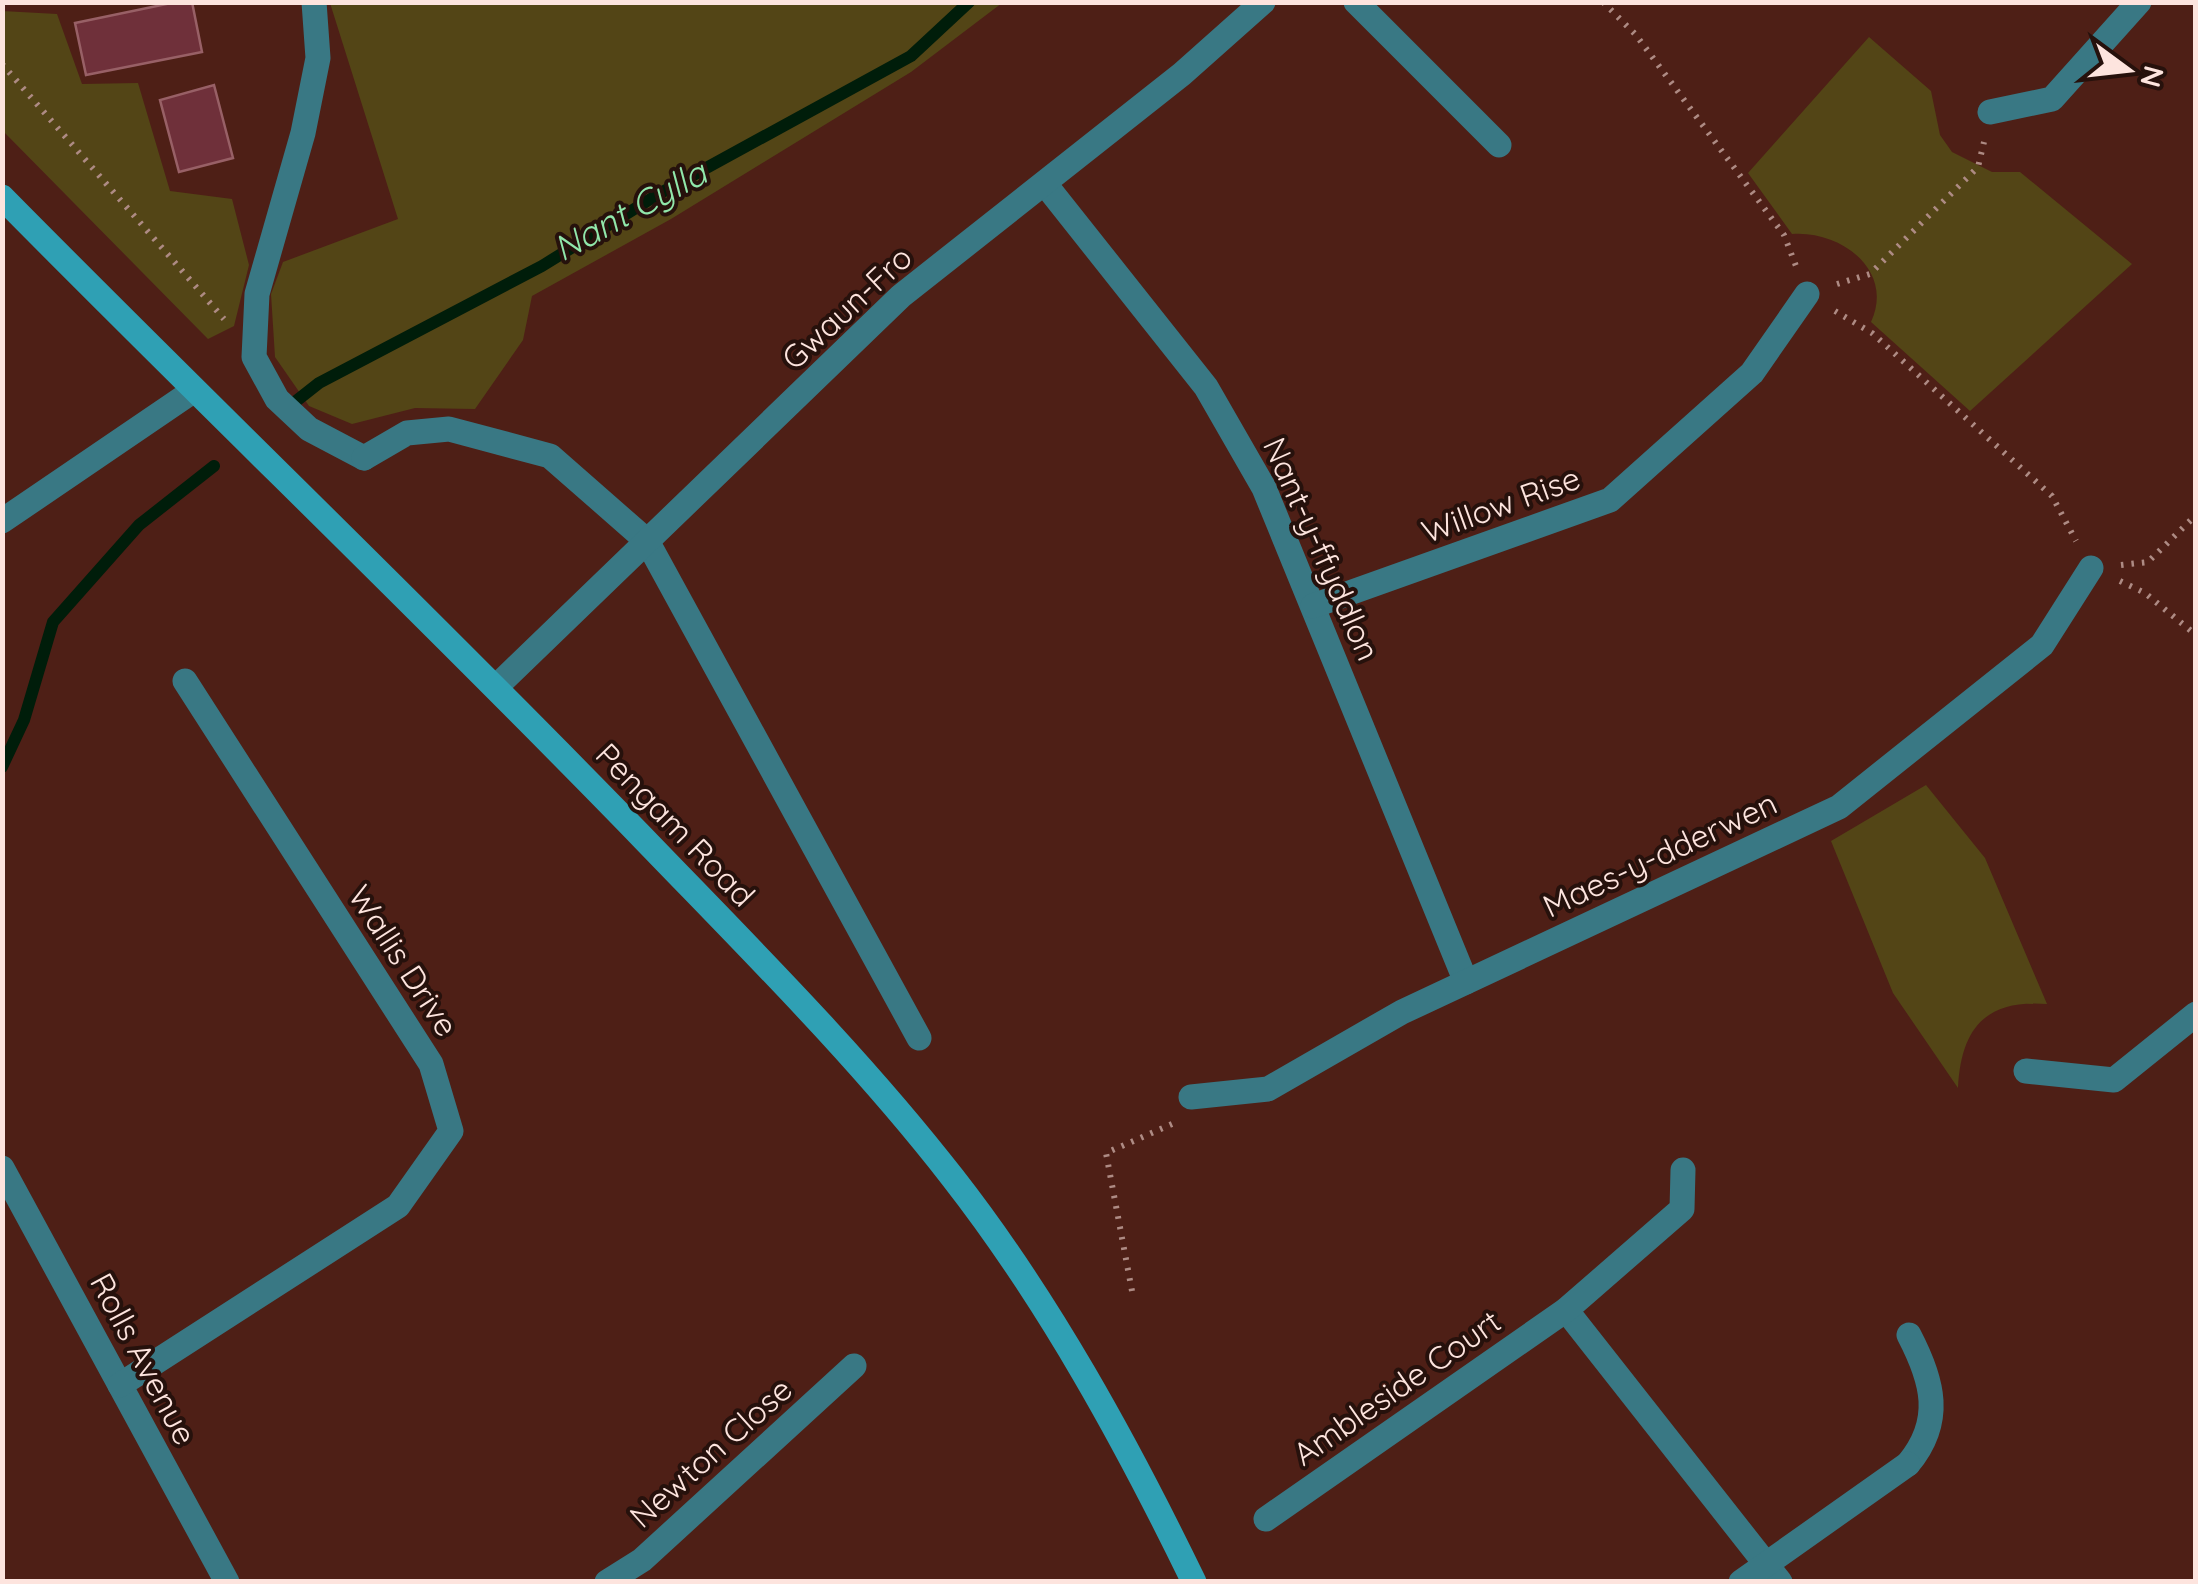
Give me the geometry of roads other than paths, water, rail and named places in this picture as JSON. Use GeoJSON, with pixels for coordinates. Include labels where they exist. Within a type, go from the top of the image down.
{"type":"FeatureCollection","features":[{"type":"Feature","properties":{"kind":"main road","name":"Pengam Road"},"geometry":{"type":"LineString","coordinates":[[2,197],[496,687],[850,1058],[954,1179],[1051,1320],[1148,1486],[1194,1582]]}},
{"type":"Feature","properties":{"kind":"street"},"geometry":{"type":"LineString","coordinates":[[314,2],[318,58],[302,133],[257,294],[254,358],[278,398],[309,430],[364,458],[406,433],[449,429],[550,456],[647,541],[919,1038]]}},
{"type":"Feature","properties":{"kind":"street","name":"Gwaun-Fro"},"geometry":{"type":"LineString","coordinates":[[496,687],[901,296],[1045,184],[1263,2]]}},
{"type":"Feature","properties":{"kind":"street"},"geometry":{"type":"LineString","coordinates":[[1356,2],[1499,145]]}},
{"type":"Feature","properties":{"kind":"street"},"geometry":{"type":"LineString","coordinates":[[1990,112],[2052,99],[2139,2]]}},
{"type":"Feature","properties":{"kind":"street","name":"Nant-y-ffyddlon"},"geometry":{"type":"LineString","coordinates":[[1045,184],[1206,386],[1264,488],[1466,982]]}},
{"type":"Feature","properties":{"kind":"street","name":"Willow Rise"},"geometry":{"type":"LineString","coordinates":[[1313,606],[1610,500],[1752,373],[1807,294]]}},
{"type":"Feature","properties":{"kind":"street"},"geometry":{"type":"LineString","coordinates":[[2,521],[193,390]]}},
{"type":"Feature","properties":{"kind":"street","name":"Maes-y-dderwen"},"geometry":{"type":"LineString","coordinates":[[1191,1097],[1268,1089],[1402,1012],[1839,807],[2042,644],[2090,568]]}},
{"type":"Feature","properties":{"kind":"street","name":"Wallis Drive"},"geometry":{"type":"LineString","coordinates":[[120,1385],[398,1206],[450,1130],[431,1064],[185,681]]}},
{"type":"Feature","properties":{"kind":"street"},"geometry":{"type":"LineString","coordinates":[[2026,1072],[2114,1080],[2196,1014]]}},
{"type":"Feature","properties":{"kind":"street","name":"Ambleside Court"},"geometry":{"type":"LineString","coordinates":[[1266,1519],[1566,1310],[1682,1209],[1683,1170]]}},
{"type":"Feature","properties":{"kind":"street","name":"Rolls Avenue"},"geometry":{"type":"LineString","coordinates":[[5,1180],[227,1582]]}},
{"type":"Feature","properties":{"kind":"street"},"geometry":{"type":"LineString","coordinates":[[1566,1310],[1774,1572]]}},
{"type":"Feature","properties":{"kind":"street"},"geometry":{"type":"LineString","coordinates":[[1740,1582],[1774,1572],[1908,1464],[1926,1442],[1929,1374],[1908,1335]]}},
{"type":"Feature","properties":{"kind":"street","name":"Newton Close"},"geometry":{"type":"LineString","coordinates":[[607,1582],[642,1560],[854,1366]]}},
{"type":"Feature","properties":{"kind":"waterway","name":"Nant Cylla"},"geometry":{"type":"LineString","coordinates":[[286,409],[319,383],[542,266],[657,195],[911,56],[969,2]]}},
{"type":"Feature","properties":{"kind":"waterway","name":"Nant Cylla"},"geometry":{"type":"LineString","coordinates":[[2,767],[24,720],[53,622],[139,525],[214,466]]}}]}
